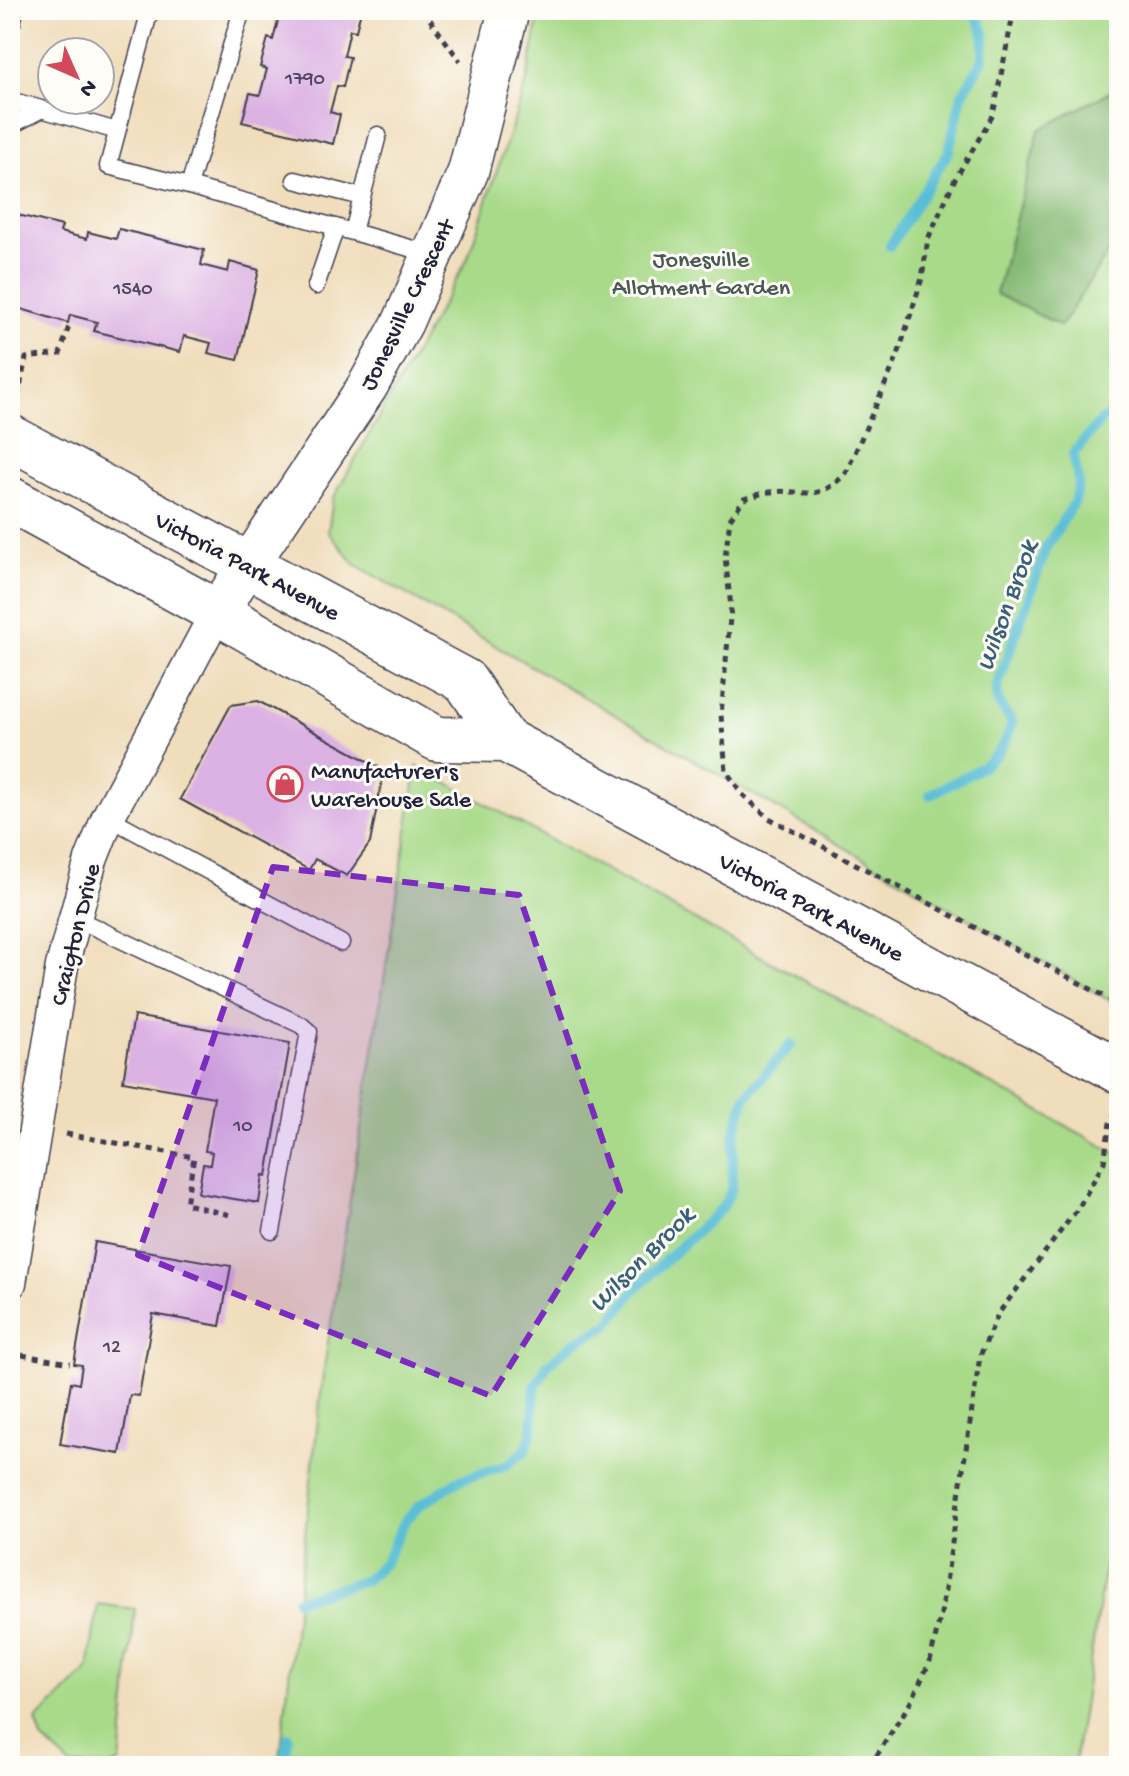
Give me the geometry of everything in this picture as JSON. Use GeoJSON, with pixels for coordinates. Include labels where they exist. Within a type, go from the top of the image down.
{"type":"FeatureCollection","features":[{"type":"Feature","properties":{"kind":"main road","name":"Victoria Park Avenue"},"geometry":{"type":"LineString","coordinates":[[14,417],[249,565],[465,681],[505,740]]}},
{"type":"Feature","properties":{"kind":"main road","name":"Victoria Park Avenue"},"geometry":{"type":"LineString","coordinates":[[10,499],[217,612],[437,739],[505,740],[1119,1071]]}},
{"type":"Feature","properties":{"kind":"street","name":"Jonesville Crescent"},"geometry":{"type":"LineString","coordinates":[[217,612],[367,387],[435,255],[468,172],[509,10]]}},
{"type":"Feature","properties":{"kind":"street","name":"Craigton Drive"},"geometry":{"type":"LineString","coordinates":[[10,1283],[62,966],[91,860],[108,817],[217,612]]}},
{"type":"Feature","properties":{"kind":"lane"},"geometry":{"type":"LineString","coordinates":[[150,10],[108,166],[391,240],[435,255]]}},
{"type":"Feature","properties":{"kind":"lane"},"geometry":{"type":"LineString","coordinates":[[189,186],[242,10]]}},
{"type":"Feature","properties":{"kind":"lane"},"geometry":{"type":"LineString","coordinates":[[10,100],[36,107]]}},
{"type":"Feature","properties":{"kind":"lane"},"geometry":{"type":"LineString","coordinates":[[10,126],[36,112]]}},
{"type":"Feature","properties":{"kind":"lane"},"geometry":{"type":"LineString","coordinates":[[66,116],[117,131]]}},
{"type":"Feature","properties":{"kind":"lane"},"geometry":{"type":"LineString","coordinates":[[353,232],[378,135]]}},
{"type":"Feature","properties":{"kind":"lane"},"geometry":{"type":"LineString","coordinates":[[295,180],[362,197]]}},
{"type":"Feature","properties":{"kind":"lane"},"geometry":{"type":"LineString","coordinates":[[316,286],[336,227]]}},
{"type":"Feature","properties":{"kind":"lane"},"geometry":{"type":"LineString","coordinates":[[108,817],[341,943]]}},
{"type":"Feature","properties":{"kind":"lane"},"geometry":{"type":"LineString","coordinates":[[75,918],[301,1025],[309,1032],[272,1231]]}},
{"type":"Feature","properties":{"kind":"path"},"geometry":{"type":"LineString","coordinates":[[423,10],[462,63]]}},
{"type":"Feature","properties":{"kind":"path"},"geometry":{"type":"LineString","coordinates":[[1014,10],[993,115],[954,181],[928,239],[922,278],[898,355],[846,473],[832,488],[812,496],[770,492],[744,499],[730,519],[725,557],[731,607],[721,715],[726,771],[743,795],[769,818],[1119,1004]]}},
{"type":"Feature","properties":{"kind":"path"},"geometry":{"type":"LineString","coordinates":[[14,417],[26,358],[60,354],[70,323]]}},
{"type":"Feature","properties":{"kind":"path"},"geometry":{"type":"LineString","coordinates":[[870,1766],[912,1700],[930,1661],[942,1609],[980,1356],[998,1314],[1079,1207],[1104,1162],[1110,1123],[1119,1106]]}},
{"type":"Feature","properties":{"kind":"path"},"geometry":{"type":"LineString","coordinates":[[35,1129],[194,1157],[186,1204],[230,1215]]}},
{"type":"Feature","properties":{"kind":"path"},"geometry":{"type":"LineString","coordinates":[[10,1353],[70,1363]]}},
{"type":"Feature","properties":{"kind":"highlighted area"},"geometry":{"type":"Polygon","coordinates":[[[273,867],[519,895],[620,1191],[491,1396],[138,1255],[273,867]]]}},
{"type":"Feature","properties":{"kind":"green space","name":"Jonesville Allotment Garden"},"geometry":{"type":"Polygon","coordinates":[[[540,10],[1119,10],[1119,1006],[356,565],[328,532],[333,499],[467,260],[527,81],[540,10]]]}},
{"type":"Feature","properties":{"kind":"green space"},"geometry":{"type":"Polygon","coordinates":[[[1119,87],[1119,235],[1061,326],[996,294],[1039,130],[1119,87]]]}},
{"type":"Feature","properties":{"kind":"green space"},"geometry":{"type":"Polygon","coordinates":[[[417,766],[1119,1155],[1119,1473],[1074,1766],[279,1766],[323,1375],[417,766]]]}},
{"type":"Feature","properties":{"kind":"green space"},"geometry":{"type":"Polygon","coordinates":[[[98,1604],[135,1609],[120,1762],[112,1766],[71,1766],[42,1739],[36,1721],[88,1670],[98,1604]]]}},
{"type":"Feature","properties":{"kind":"building"},"geometry":{"type":"Polygon","coordinates":[[[10,10],[24,10],[20,26],[10,23],[10,10]]]}},
{"type":"Feature","properties":{"kind":"building"},"geometry":{"type":"Polygon","coordinates":[[[275,10],[361,10],[356,31],[350,30],[344,56],[350,57],[343,87],[337,86],[330,112],[340,115],[333,144],[242,122],[250,93],[260,95],[267,69],[260,67],[268,38],[273,40],[280,13],[275,10]]]}},
{"type":"Feature","properties":{"kind":"building"},"geometry":{"type":"Polygon","coordinates":[[[10,213],[62,226],[60,232],[87,239],[88,232],[116,239],[119,229],[204,250],[201,265],[228,272],[230,262],[259,270],[238,360],[208,353],[211,343],[184,336],[180,352],[94,331],[97,322],[70,315],[68,323],[11,306],[10,213]]]}},
{"type":"Feature","properties":{"kind":"building","name":"Manufacturer's Warehouse Sale"},"geometry":{"type":"Polygon","coordinates":[[[258,701],[384,770],[370,843],[347,876],[315,859],[309,870],[180,799],[231,705],[258,701]]]}},
{"type":"Feature","properties":{"kind":"building"},"geometry":{"type":"Polygon","coordinates":[[[134,1016],[290,1043],[267,1176],[263,1175],[259,1203],[198,1193],[203,1164],[210,1165],[212,1152],[205,1151],[214,1097],[123,1081],[134,1016]]]}},
{"type":"Feature","properties":{"kind":"building"},"geometry":{"type":"Polygon","coordinates":[[[95,1242],[231,1266],[220,1326],[153,1314],[139,1396],[130,1395],[120,1454],[60,1444],[71,1382],[79,1384],[82,1365],[74,1364],[95,1242]]]}},
{"type":"Feature","properties":{"kind":"waterway"},"geometry":{"type":"LineString","coordinates":[[890,246],[949,151],[962,95],[983,59],[984,33],[974,10]]}},
{"type":"Feature","properties":{"kind":"waterway","name":"Wilson Brook"},"geometry":{"type":"LineString","coordinates":[[930,795],[981,768],[1007,737],[1012,722],[998,702],[997,687],[1047,546],[1074,503],[1079,483],[1073,454],[1102,419],[1119,412]]}},
{"type":"Feature","properties":{"kind":"waterway","name":"Wilson Brook"},"geometry":{"type":"LineString","coordinates":[[297,1600],[366,1580],[385,1562],[405,1521],[420,1505],[459,1480],[505,1466],[525,1451],[532,1433],[535,1387],[547,1365],[575,1342],[607,1326],[638,1286],[723,1207],[732,1188],[734,1137],[745,1098],[791,1044]]}},
{"type":"Feature","properties":{"kind":"waterway","name":"Wilson Brook"},"geometry":{"type":"LineString","coordinates":[[285,1766],[288,1737]]}},
{"type":"Feature","properties":{"kind":"place","name":"Manufacturer's Warehouse Sale"},"geometry":{"type":"Point","coordinates":[285,784]}}]}
